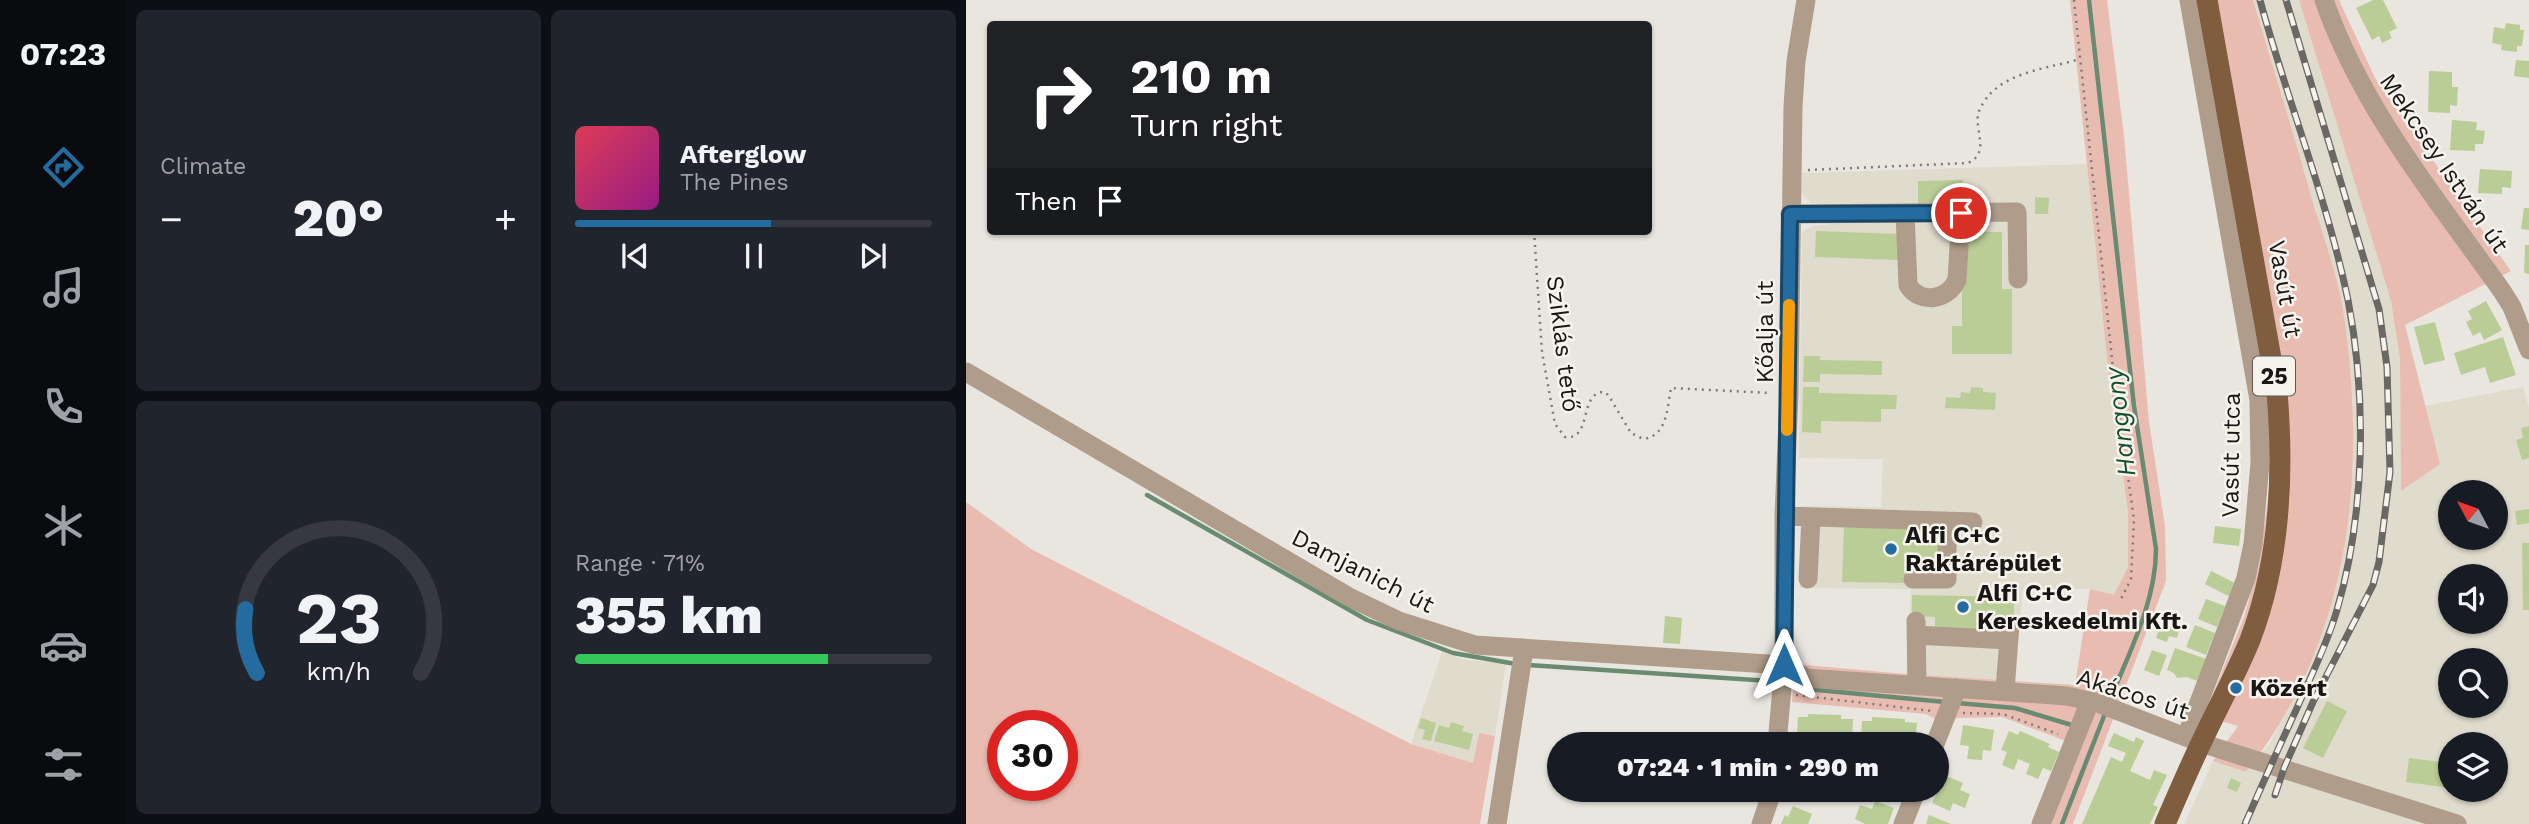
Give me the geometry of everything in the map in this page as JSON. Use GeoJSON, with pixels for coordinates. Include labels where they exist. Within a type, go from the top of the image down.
{"type":"FeatureCollection","features":[{"type":"Feature","properties":{"kind":"main road","name":"Vasút út"},"geometry":{"type":"LineString","coordinates":[[2193,740],[2250,639],[2262,598],[2277,517],[2280,453],[2277,392],[2207,0]]}},
{"type":"Feature","properties":{"kind":"main road","name":"25"},"geometry":{"type":"LineString","coordinates":[[2165,824],[2193,740]]}},
{"type":"Feature","properties":{"kind":"street","name":"Kőalja út"},"geometry":{"type":"LineString","coordinates":[[1778,732],[1784,665],[1784,516],[1789,394],[1791,171],[1796,61],[1806,0]]}},
{"type":"Feature","properties":{"kind":"street","name":"Vasút utca"},"geometry":{"type":"LineString","coordinates":[[2189,0],[2259,400],[2260,463],[2253,544],[2246,578],[2193,740]]}},
{"type":"Feature","properties":{"kind":"street","name":"Mekcsey István út"},"geometry":{"type":"LineString","coordinates":[[2324,0],[2343,48],[2377,112],[2502,291],[2516,315],[2529,351]]}},
{"type":"Feature","properties":{"kind":"street"},"geometry":{"type":"LineString","coordinates":[[1790,214],[2017,212],[2018,279]]}},
{"type":"Feature","properties":{"kind":"street"},"geometry":{"type":"LineString","coordinates":[[1905,213],[1908,285],[1915,294],[1928,298],[1944,295],[1954,287],[1957,280],[1961,213]]}},
{"type":"Feature","properties":{"kind":"street","name":"Damjanich út"},"geometry":{"type":"LineString","coordinates":[[966,372],[1361,603],[1399,621],[1522,660],[1784,665]]}},
{"type":"Feature","properties":{"kind":"street"},"geometry":{"type":"LineString","coordinates":[[1784,516],[1973,522]]}},
{"type":"Feature","properties":{"kind":"street"},"geometry":{"type":"LineString","coordinates":[[1808,579],[1811,517]]}},
{"type":"Feature","properties":{"kind":"street"},"geometry":{"type":"LineString","coordinates":[[1913,579],[1947,579],[1947,521]]}},
{"type":"Feature","properties":{"kind":"street"},"geometry":{"type":"LineString","coordinates":[[1917,685],[1916,628],[2010,632],[2005,691]]}},
{"type":"Feature","properties":{"kind":"street"},"geometry":{"type":"LineString","coordinates":[[1497,824],[1522,660]]}},
{"type":"Feature","properties":{"kind":"street","name":"Akácos út"},"geometry":{"type":"LineString","coordinates":[[1784,665],[1806,678],[1917,685],[1953,697],[2005,691],[2067,696],[2086,715],[2118,711],[2193,740],[2457,824]]}},
{"type":"Feature","properties":{"kind":"street"},"geometry":{"type":"LineString","coordinates":[[1940,732],[1953,697]]}},
{"type":"Feature","properties":{"kind":"street"},"geometry":{"type":"LineString","coordinates":[[2042,824],[2086,715]]}},
{"type":"Feature","properties":{"kind":"street"},"geometry":{"type":"LineString","coordinates":[[1760,824],[1768,802]]}},
{"type":"Feature","properties":{"kind":"street"},"geometry":{"type":"LineString","coordinates":[[1903,824],[1912,802]]}},
{"type":"Feature","properties":{"kind":"path"},"geometry":{"type":"LineString","coordinates":[[2074,0],[2113,368],[2134,520],[2131,579],[2120,599]]}},
{"type":"Feature","properties":{"kind":"path"},"geometry":{"type":"LineString","coordinates":[[1791,171],[1968,163],[1975,160],[1981,151],[1978,114],[1991,94],[2003,83],[2018,76],[2080,60]]}},
{"type":"Feature","properties":{"kind":"path","name":"Sziklás tető"},"geometry":{"type":"LineString","coordinates":[[1534,235],[1542,352],[1555,424],[1565,437],[1570,438],[1581,429],[1591,398],[1599,392],[1605,392],[1609,396],[1631,433],[1643,439],[1657,434],[1663,426],[1671,387],[1789,394]]}},
{"type":"Feature","properties":{"kind":"shaded area"},"geometry":{"type":"Polygon","coordinates":[[[2070,0],[2107,0],[2124,136],[2149,422],[2165,526],[2166,581],[2073,824],[2034,824],[2066,741],[2002,717],[1956,718],[1951,727],[1926,714],[1792,702],[1795,664],[2075,685],[2090,589],[2114,595],[2128,567],[2128,512],[2108,368],[2070,0]]]}},
{"type":"Feature","properties":{"kind":"shaded area"},"geometry":{"type":"Polygon","coordinates":[[[2201,0],[2253,0],[2330,256],[2343,310],[2350,371],[2353,432],[2351,493],[2343,552],[2329,611],[2309,667],[2281,721],[2246,772],[2213,761],[2238,726],[2204,716],[2244,617],[2258,567],[2272,474],[2201,0]]]}},
{"type":"Feature","properties":{"kind":"shaded area"},"geometry":{"type":"Polygon","coordinates":[[[2253,0],[2299,0],[2391,301],[2400,359],[2401,490],[2439,464],[2425,406],[2523,387],[2529,408],[2529,824],[2184,824],[2213,761],[2246,772],[2270,743],[2297,693],[2320,637],[2353,472],[2353,400],[2342,308],[2253,0]]]}},
{"type":"Feature","properties":{"kind":"shaded area"},"geometry":{"type":"Polygon","coordinates":[[[2299,0],[2339,0],[2375,78],[2511,271],[2405,325],[2440,464],[2401,491],[2400,359],[2391,301],[2299,0]]]}},
{"type":"Feature","properties":{"kind":"shaded area"},"geometry":{"type":"Polygon","coordinates":[[[2087,164],[2108,368],[2128,512],[2128,567],[2114,596],[2090,589],[2023,589],[2014,682],[1906,674],[1911,589],[1800,588],[1801,506],[1881,507],[1883,459],[1799,458],[1802,232],[1813,226],[1827,225],[1828,205],[1811,203],[1802,194],[1802,173],[2087,164]]]}},
{"type":"Feature","properties":{"kind":"shaded area"},"geometry":{"type":"Polygon","coordinates":[[[966,502],[1031,549],[1411,744],[1473,763],[1479,733],[1495,736],[1480,824],[966,824],[966,502]]]}},
{"type":"Feature","properties":{"kind":"shaded area"},"geometry":{"type":"Polygon","coordinates":[[[1442,652],[1464,660],[1506,663],[1495,736],[1479,733],[1473,763],[1411,744],[1442,652]]]}},
{"type":"Feature","properties":{"kind":"building"},"geometry":{"type":"Polygon","coordinates":[[[2373,0],[2383,0],[2397,28],[2389,32],[2392,38],[2382,43],[2379,36],[2372,40],[2356,8],[2373,0]]]}},
{"type":"Feature","properties":{"kind":"building"},"geometry":{"type":"Polygon","coordinates":[[[2506,23],[2520,25],[2520,30],[2524,30],[2522,46],[2517,46],[2517,52],[2501,50],[2502,45],[2492,43],[2494,27],[2505,29],[2506,23]]]}},
{"type":"Feature","properties":{"kind":"building"},"geometry":{"type":"Polygon","coordinates":[[[2516,60],[2529,61],[2529,78],[2514,76],[2516,60]]]}},
{"type":"Feature","properties":{"kind":"building"},"geometry":{"type":"Polygon","coordinates":[[[2429,71],[2452,72],[2452,87],[2458,87],[2457,106],[2450,105],[2450,113],[2428,112],[2429,71]]]}},
{"type":"Feature","properties":{"kind":"building"},"geometry":{"type":"Polygon","coordinates":[[[2452,120],[2477,122],[2476,130],[2485,131],[2483,144],[2475,144],[2475,151],[2450,150],[2452,120]]]}},
{"type":"Feature","properties":{"kind":"building"},"geometry":{"type":"Polygon","coordinates":[[[2480,169],[2512,171],[2511,188],[2502,187],[2502,194],[2478,193],[2480,169]]]}},
{"type":"Feature","properties":{"kind":"building"},"geometry":{"type":"Polygon","coordinates":[[[1963,180],[1963,204],[1918,205],[1918,181],[1963,180]]]}},
{"type":"Feature","properties":{"kind":"building"},"geometry":{"type":"Polygon","coordinates":[[[2035,197],[2049,198],[2048,214],[2035,214],[2035,197]]]}},
{"type":"Feature","properties":{"kind":"building"},"geometry":{"type":"Polygon","coordinates":[[[2524,208],[2529,208],[2529,230],[2521,229],[2524,208]]]}},
{"type":"Feature","properties":{"kind":"building"},"geometry":{"type":"Polygon","coordinates":[[[1816,231],[1899,234],[1898,260],[1815,257],[1816,231]]]}},
{"type":"Feature","properties":{"kind":"building"},"geometry":{"type":"Polygon","coordinates":[[[1970,232],[2002,232],[2002,289],[2012,289],[2012,354],[1952,354],[1952,326],[1962,326],[1962,246],[1969,246],[1970,232]]]}},
{"type":"Feature","properties":{"kind":"building"},"geometry":{"type":"Polygon","coordinates":[[[2525,245],[2529,245],[2529,274],[2524,273],[2525,245]]]}},
{"type":"Feature","properties":{"kind":"building"},"geometry":{"type":"Polygon","coordinates":[[[2486,301],[2502,330],[2484,340],[2480,332],[2473,336],[2466,322],[2472,319],[2468,311],[2486,301]]]}},
{"type":"Feature","properties":{"kind":"building"},"geometry":{"type":"Polygon","coordinates":[[[2435,322],[2445,360],[2424,365],[2414,327],[2435,322]]]}},
{"type":"Feature","properties":{"kind":"building"},"geometry":{"type":"Polygon","coordinates":[[[2503,337],[2516,375],[2490,383],[2485,367],[2461,375],[2454,353],[2503,337]]]}},
{"type":"Feature","properties":{"kind":"building"},"geometry":{"type":"Polygon","coordinates":[[[1804,356],[1820,356],[1820,360],[1882,361],[1882,375],[1820,374],[1820,382],[1803,382],[1804,356]]]}},
{"type":"Feature","properties":{"kind":"building"},"geometry":{"type":"Polygon","coordinates":[[[1803,387],[1819,387],[1819,393],[1897,395],[1896,409],[1881,409],[1881,422],[1821,421],[1821,433],[1802,432],[1803,387]]]}},
{"type":"Feature","properties":{"kind":"building"},"geometry":{"type":"Polygon","coordinates":[[[1971,387],[1996,393],[1995,410],[1945,408],[1946,397],[1960,398],[1961,392],[1970,393],[1971,387]]]}},
{"type":"Feature","properties":{"kind":"building"},"geometry":{"type":"Polygon","coordinates":[[[2529,426],[2529,458],[2522,460],[2516,440],[2523,438],[2521,428],[2529,426]]]}},
{"type":"Feature","properties":{"kind":"building"},"geometry":{"type":"Polygon","coordinates":[[[2529,509],[2529,523],[2517,525],[2515,511],[2529,509]]]}},
{"type":"Feature","properties":{"kind":"building"},"geometry":{"type":"Polygon","coordinates":[[[2215,526],[2241,529],[2239,546],[2213,543],[2215,526]]]}},
{"type":"Feature","properties":{"kind":"building","name":"Alfi C+C Raktárépület"},"geometry":{"type":"Polygon","coordinates":[[[1844,527],[1938,530],[1937,568],[1908,568],[1907,583],[1842,582],[1844,527]]]}},
{"type":"Feature","properties":{"kind":"building"},"geometry":{"type":"Polygon","coordinates":[[[2522,543],[2529,543],[2529,610],[2523,610],[2522,543]]]}},
{"type":"Feature","properties":{"kind":"building"},"geometry":{"type":"Polygon","coordinates":[[[2211,571],[2237,584],[2230,597],[2205,584],[2211,571]]]}},
{"type":"Feature","properties":{"kind":"building","name":"Alfi C+C Kereskedelmi Kft."},"geometry":{"type":"Polygon","coordinates":[[[1912,595],[2014,597],[2014,618],[2003,630],[1935,629],[1935,617],[1912,616],[1912,595]]]}},
{"type":"Feature","properties":{"kind":"building"},"geometry":{"type":"Polygon","coordinates":[[[2206,599],[2225,606],[2217,627],[2198,619],[2206,599]]]}},
{"type":"Feature","properties":{"kind":"building"},"geometry":{"type":"Polygon","coordinates":[[[1665,616],[1682,618],[1680,644],[1663,643],[1665,616]]]}},
{"type":"Feature","properties":{"kind":"building"},"geometry":{"type":"Polygon","coordinates":[[[2162,621],[2174,625],[2173,629],[2179,631],[2177,638],[2169,636],[2167,642],[2156,638],[2162,621]]]}},
{"type":"Feature","properties":{"kind":"building"},"geometry":{"type":"Polygon","coordinates":[[[2195,625],[2215,633],[2206,655],[2186,647],[2195,625]]]}},
{"type":"Feature","properties":{"kind":"building"},"geometry":{"type":"Polygon","coordinates":[[[2175,648],[2206,659],[2198,681],[2186,677],[2177,678],[2167,670],[2175,648]]]}},
{"type":"Feature","properties":{"kind":"building"},"geometry":{"type":"Polygon","coordinates":[[[2152,650],[2167,655],[2159,676],[2144,670],[2152,650]]]}},
{"type":"Feature","properties":{"kind":"building"},"geometry":{"type":"Polygon","coordinates":[[[2327,701],[2347,711],[2323,758],[2303,748],[2327,701]]]}},
{"type":"Feature","properties":{"kind":"building"},"geometry":{"type":"Polygon","coordinates":[[[1808,714],[1841,715],[1841,719],[1853,719],[1852,732],[1797,732],[1798,717],[1808,717],[1808,714]]]}},
{"type":"Feature","properties":{"kind":"building"},"geometry":{"type":"Polygon","coordinates":[[[1872,717],[1905,719],[1905,722],[1917,723],[1916,732],[1861,732],[1862,721],[1872,721],[1872,717]]]}},
{"type":"Feature","properties":{"kind":"building"},"geometry":{"type":"Polygon","coordinates":[[[1421,718],[1436,723],[1431,741],[1422,739],[1425,730],[1418,728],[1421,718]]]}},
{"type":"Feature","properties":{"kind":"building"},"geometry":{"type":"Polygon","coordinates":[[[1451,722],[1464,726],[1462,731],[1473,734],[1469,750],[1434,741],[1439,725],[1449,728],[1451,722]]]}},
{"type":"Feature","properties":{"kind":"building"},"geometry":{"type":"Polygon","coordinates":[[[1963,725],[1994,730],[1991,751],[1983,750],[1982,760],[1967,759],[1969,746],[1960,745],[1963,725]]]}},
{"type":"Feature","properties":{"kind":"building"},"geometry":{"type":"Polygon","coordinates":[[[2009,731],[2018,735],[2020,731],[2050,744],[2048,747],[2059,752],[2051,771],[2043,768],[2038,779],[2026,774],[2030,764],[2018,759],[2014,770],[2002,765],[2007,752],[2001,750],[2009,731]]]}},
{"type":"Feature","properties":{"kind":"building"},"geometry":{"type":"Polygon","coordinates":[[[2114,733],[2134,742],[2136,737],[2144,741],[2130,771],[2150,780],[2154,770],[2167,775],[2153,805],[2158,807],[2150,824],[2082,824],[2111,757],[2122,762],[2126,753],[2108,746],[2114,733]]]}},
{"type":"Feature","properties":{"kind":"building"},"geometry":{"type":"Polygon","coordinates":[[[2409,758],[2438,762],[2438,786],[2406,782],[2409,758]]]}},
{"type":"Feature","properties":{"kind":"building"},"geometry":{"type":"Polygon","coordinates":[[[1949,777],[1963,783],[1960,790],[1970,794],[1965,808],[1953,803],[1950,811],[1932,803],[1949,802],[1949,777]]]}},
{"type":"Feature","properties":{"kind":"building"},"geometry":{"type":"Polygon","coordinates":[[[2231,778],[2241,783],[2237,792],[2227,788],[2231,778]]]}},
{"type":"Feature","properties":{"kind":"building"},"geometry":{"type":"Polygon","coordinates":[[[1875,802],[1894,808],[1888,824],[1865,824],[1855,819],[1860,805],[1872,809],[1875,802]]]}},
{"type":"Feature","properties":{"kind":"building"},"geometry":{"type":"Polygon","coordinates":[[[1793,806],[1812,814],[1808,824],[1781,824],[1793,806]]]}},
{"type":"Feature","properties":{"kind":"building"},"geometry":{"type":"Polygon","coordinates":[[[1929,815],[1951,824],[1926,824],[1929,815]]]}},
{"type":"Feature","properties":{"kind":"waterway","name":"Hangony"},"geometry":{"type":"LineString","coordinates":[[2089,0],[2134,406],[2156,549],[2155,569],[2146,608],[2109,702]]}},
{"type":"Feature","properties":{"kind":"waterway"},"geometry":{"type":"LineString","coordinates":[[1147,495],[1367,620],[1453,653],[1516,664]]}},
{"type":"Feature","properties":{"kind":"waterway"},"geometry":{"type":"LineString","coordinates":[[1528,665],[1770,681]]}},
{"type":"Feature","properties":{"kind":"waterway"},"geometry":{"type":"LineString","coordinates":[[1796,688],[1945,702]]}},
{"type":"Feature","properties":{"kind":"waterway"},"geometry":{"type":"LineString","coordinates":[[1957,703],[2015,708],[2075,726]]}},
{"type":"Feature","properties":{"kind":"waterway","name":"Hangony"},"geometry":{"type":"LineString","coordinates":[[2062,824],[2106,711]]}},
{"type":"Feature","properties":{"kind":"railway"},"geometry":{"type":"LineString","coordinates":[[2245,824],[2318,660],[2337,610],[2353,535],[2360,456],[2358,376],[2348,300],[2329,224],[2260,0]]}},
{"type":"Feature","properties":{"kind":"railway"},"geometry":{"type":"LineString","coordinates":[[2275,795],[2313,702],[2373,585],[2379,562],[2390,472],[2387,367],[2379,309],[2286,0]]}},
{"type":"Feature","properties":{"kind":"slow traffic"},"geometry":{"type":"LineString","coordinates":[[1787,430],[1789,305]]}},
{"type":"Feature","properties":{"kind":"place","name":"Alfi C+C Raktárépület"},"geometry":{"type":"Point","coordinates":[1891,549]}},
{"type":"Feature","properties":{"kind":"place","name":"Alfi C+C Kereskedelmi Kft."},"geometry":{"type":"Point","coordinates":[1963,607]}},
{"type":"Feature","properties":{"kind":"place","name":"Közért"},"geometry":{"type":"Point","coordinates":[2236,688]}},
{"type":"Feature","properties":{"kind":"route"},"geometry":{"type":"LineString","coordinates":[[1784,665],[1790,214],[1961,213]]}}]}
